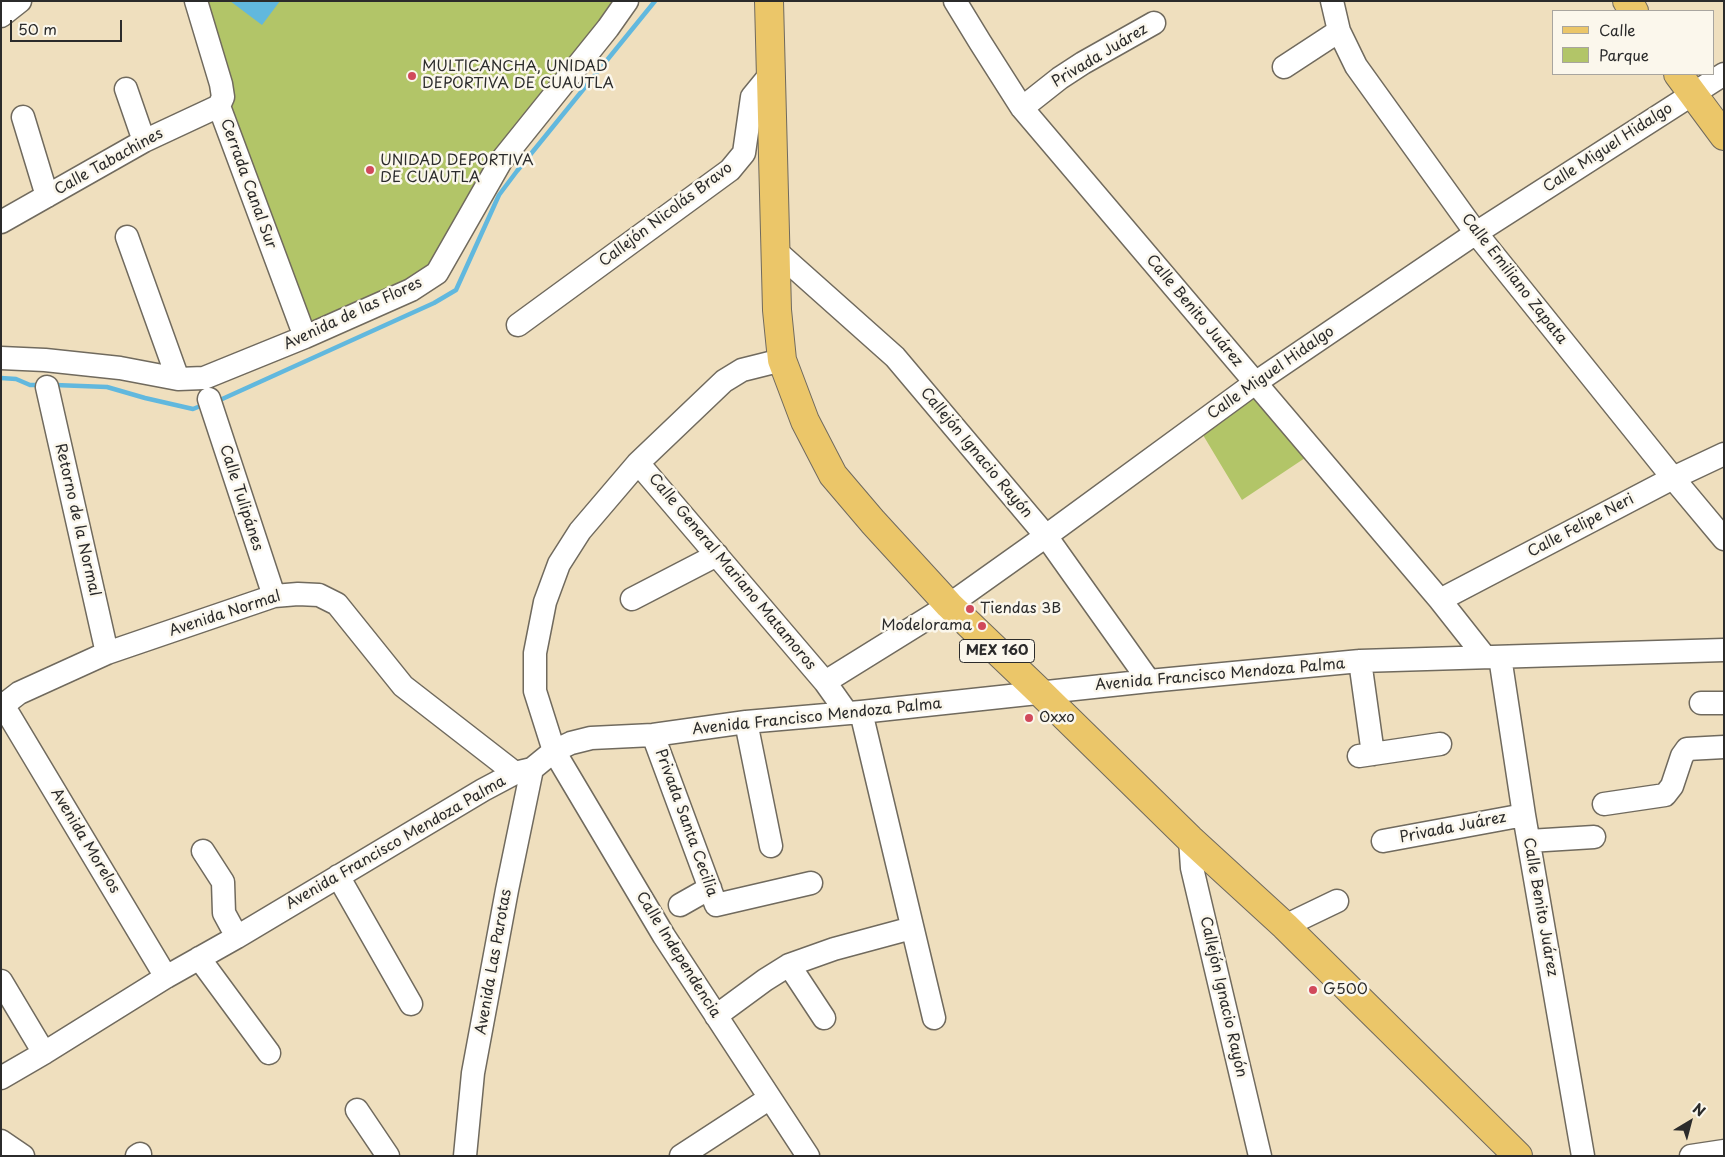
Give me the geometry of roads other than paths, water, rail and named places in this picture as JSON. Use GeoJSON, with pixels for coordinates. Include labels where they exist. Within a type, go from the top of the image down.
{"type":"FeatureCollection","features":[{"type":"Feature","properties":{"kind":"main road","name":"MEX 160"},"geometry":{"type":"LineString","coordinates":[[769,1],[777,310],[782,360],[805,421],[833,475],[949,605],[1190,838],[1286,926],[1518,1156]]}},
{"type":"Feature","properties":{"kind":"main road"},"geometry":{"type":"LineString","coordinates":[[1685,84],[1724,136]]}},
{"type":"Feature","properties":{"kind":"street"},"geometry":{"type":"LineString","coordinates":[[1,16],[20,1]]}},
{"type":"Feature","properties":{"kind":"street","name":"Cerrada Canal Sur"},"geometry":{"type":"LineString","coordinates":[[196,1],[221,84],[223,96],[219,106],[306,337]]}},
{"type":"Feature","properties":{"kind":"street","name":"Avenida de las Flores"},"geometry":{"type":"LineString","coordinates":[[1,358],[45,360],[120,368],[178,379],[204,378],[306,337],[410,290],[437,273],[501,160],[608,28],[627,1]]}},
{"type":"Feature","properties":{"kind":"street","name":"Calle Benito Juárez"},"geometry":{"type":"LineString","coordinates":[[955,1],[1022,108],[1440,600],[1492,657],[1529,841],[1583,1156]]}},
{"type":"Feature","properties":{"kind":"street","name":"Calle Emiliano Zapata"},"geometry":{"type":"LineString","coordinates":[[1332,1],[1340,31],[1356,66],[1476,233],[1724,539]]}},
{"type":"Feature","properties":{"kind":"street","name":"Privada Juárez"},"geometry":{"type":"LineString","coordinates":[[1022,108],[1060,78],[1083,63],[1154,23]]}},
{"type":"Feature","properties":{"kind":"street"},"geometry":{"type":"LineString","coordinates":[[1284,67],[1340,31]]}},
{"type":"Feature","properties":{"kind":"street","name":"Calle Miguel Hidalgo"},"geometry":{"type":"LineString","coordinates":[[825,682],[949,605],[1255,383],[1476,233],[1685,84],[1724,74]]}},
{"type":"Feature","properties":{"kind":"street","name":"Callejón Nicolás Bravo"},"geometry":{"type":"LineString","coordinates":[[518,326],[730,170],[744,153],[752,97],[770,75]]}},
{"type":"Feature","properties":{"kind":"street"},"geometry":{"type":"LineString","coordinates":[[126,89],[144,141]]}},
{"type":"Feature","properties":{"kind":"street","name":"Calle Tabachines"},"geometry":{"type":"LineString","coordinates":[[1,222],[144,141],[219,106]]}},
{"type":"Feature","properties":{"kind":"street"},"geometry":{"type":"LineString","coordinates":[[23,117],[47,196]]}},
{"type":"Feature","properties":{"kind":"street"},"geometry":{"type":"LineString","coordinates":[[127,237],[178,379]]}},
{"type":"Feature","properties":{"kind":"street","name":"Callejón Ignacio Rayón"},"geometry":{"type":"LineString","coordinates":[[776,251],[895,357],[1046,536],[1149,681]]}},
{"type":"Feature","properties":{"kind":"street","name":"Calle Independencia"},"geometry":{"type":"LineString","coordinates":[[782,360],[742,370],[724,381],[638,463],[580,531],[558,564],[545,602],[535,653],[536,692],[554,751],[664,936],[808,1156]]}},
{"type":"Feature","properties":{"kind":"street","name":"Retorno de la Normal"},"geometry":{"type":"LineString","coordinates":[[47,387],[107,653]]}},
{"type":"Feature","properties":{"kind":"street","name":"Calle Tulipánes"},"geometry":{"type":"LineString","coordinates":[[209,400],[274,596]]}},
{"type":"Feature","properties":{"kind":"street","name":"Calle Felipe Neri"},"geometry":{"type":"LineString","coordinates":[[1440,600],[1673,478],[1724,454]]}},
{"type":"Feature","properties":{"kind":"street","name":"Calle General Mariano Matamoros"},"geometry":{"type":"LineString","coordinates":[[638,463],[825,682],[854,713],[912,928],[934,1018]]}},
{"type":"Feature","properties":{"kind":"street"},"geometry":{"type":"LineString","coordinates":[[632,599],[717,555]]}},
{"type":"Feature","properties":{"kind":"street","name":"Avenida Normal"},"geometry":{"type":"LineString","coordinates":[[2,706],[19,693],[107,653],[274,596],[319,595],[337,604],[403,686],[523,771]]}},
{"type":"Feature","properties":{"kind":"street","name":"Avenida Francisco Mendoza Palma"},"geometry":{"type":"LineString","coordinates":[[1,1078],[166,977],[338,876],[523,771],[554,751],[571,743],[591,738],[653,735],[746,722],[854,713],[1149,681],[1360,661],[1724,650]]}},
{"type":"Feature","properties":{"kind":"street"},"geometry":{"type":"LineString","coordinates":[[1360,661],[1365,755],[1440,744]]}},
{"type":"Feature","properties":{"kind":"street"},"geometry":{"type":"LineString","coordinates":[[1701,703],[1724,703]]}},
{"type":"Feature","properties":{"kind":"street","name":"Avenida Morelos"},"geometry":{"type":"LineString","coordinates":[[2,706],[166,977]]}},
{"type":"Feature","properties":{"kind":"street"},"geometry":{"type":"LineString","coordinates":[[746,722],[771,846]]}},
{"type":"Feature","properties":{"kind":"street","name":"Privada Santa Cecilia"},"geometry":{"type":"LineString","coordinates":[[653,735],[716,905],[811,883]]}},
{"type":"Feature","properties":{"kind":"street"},"geometry":{"type":"LineString","coordinates":[[1604,804],[1665,795],[1672,786],[1682,756],[1687,749],[1724,747]]}},
{"type":"Feature","properties":{"kind":"street","name":"Avenida Las Parotas"},"geometry":{"type":"LineString","coordinates":[[465,1156],[474,1073],[507,890],[523,771]]}},
{"type":"Feature","properties":{"kind":"street","name":"Privada Juárez"},"geometry":{"type":"LineString","coordinates":[[1383,841],[1524,815]]}},
{"type":"Feature","properties":{"kind":"street"},"geometry":{"type":"LineString","coordinates":[[1529,841],[1594,837]]}},
{"type":"Feature","properties":{"kind":"street","name":"Callejón Ignacio Rayón"},"geometry":{"type":"LineString","coordinates":[[1190,838],[1192,868],[1260,1156]]}},
{"type":"Feature","properties":{"kind":"street"},"geometry":{"type":"LineString","coordinates":[[203,850],[223,882],[224,913],[237,937]]}},
{"type":"Feature","properties":{"kind":"street"},"geometry":{"type":"LineString","coordinates":[[338,876],[411,1004]]}},
{"type":"Feature","properties":{"kind":"street"},"geometry":{"type":"LineString","coordinates":[[680,905],[710,888]]}},
{"type":"Feature","properties":{"kind":"street"},"geometry":{"type":"LineString","coordinates":[[1286,926],[1337,901]]}},
{"type":"Feature","properties":{"kind":"street"},"geometry":{"type":"LineString","coordinates":[[716,1016],[764,980],[789,965],[834,949],[912,928]]}},
{"type":"Feature","properties":{"kind":"street"},"geometry":{"type":"LineString","coordinates":[[199,958],[269,1053]]}},
{"type":"Feature","properties":{"kind":"street"},"geometry":{"type":"LineString","coordinates":[[789,965],[824,1018]]}},
{"type":"Feature","properties":{"kind":"street"},"geometry":{"type":"LineString","coordinates":[[1,981],[44,1053]]}},
{"type":"Feature","properties":{"kind":"street"},"geometry":{"type":"LineString","coordinates":[[681,1156],[770,1098]]}},
{"type":"Feature","properties":{"kind":"street"},"geometry":{"type":"LineString","coordinates":[[356,1110],[388,1156]]}},
{"type":"Feature","properties":{"kind":"street"},"geometry":{"type":"LineString","coordinates":[[1,1141],[23,1156]]}},
{"type":"Feature","properties":{"kind":"street"},"geometry":{"type":"LineString","coordinates":[[1692,1156],[1724,1151]]}},
{"type":"Feature","properties":{"kind":"water"},"geometry":{"type":"Polygon","coordinates":[[[230,1],[280,1],[262,25],[230,1]]]}},
{"type":"Feature","properties":{"kind":"waterway"},"geometry":{"type":"LineString","coordinates":[[220,400],[434,303],[456,290],[499,195],[655,1]]}},
{"type":"Feature","properties":{"kind":"waterway"},"geometry":{"type":"LineString","coordinates":[[1,378],[16,379],[30,385],[39,385]]}},
{"type":"Feature","properties":{"kind":"waterway"},"geometry":{"type":"LineString","coordinates":[[55,385],[107,387],[193,409],[198,407]]}},
{"type":"Feature","properties":{"kind":"place","name":"MULTICANCHA, UNIDAD DEPORTIVA DE CUAUTLA"},"geometry":{"type":"Point","coordinates":[412,76]}},
{"type":"Feature","properties":{"kind":"place","name":"UNIDAD DEPORTIVA DE CUAUTLA"},"geometry":{"type":"Point","coordinates":[370,170]}},
{"type":"Feature","properties":{"kind":"place","name":"Tiendas 3B"},"geometry":{"type":"Point","coordinates":[970,609]}},
{"type":"Feature","properties":{"kind":"place","name":"Modelorama"},"geometry":{"type":"Point","coordinates":[982,626]}},
{"type":"Feature","properties":{"kind":"place","name":"Oxxo"},"geometry":{"type":"Point","coordinates":[1029,718]}},
{"type":"Feature","properties":{"kind":"place","name":"G500"},"geometry":{"type":"Point","coordinates":[1313,990]}}]}
